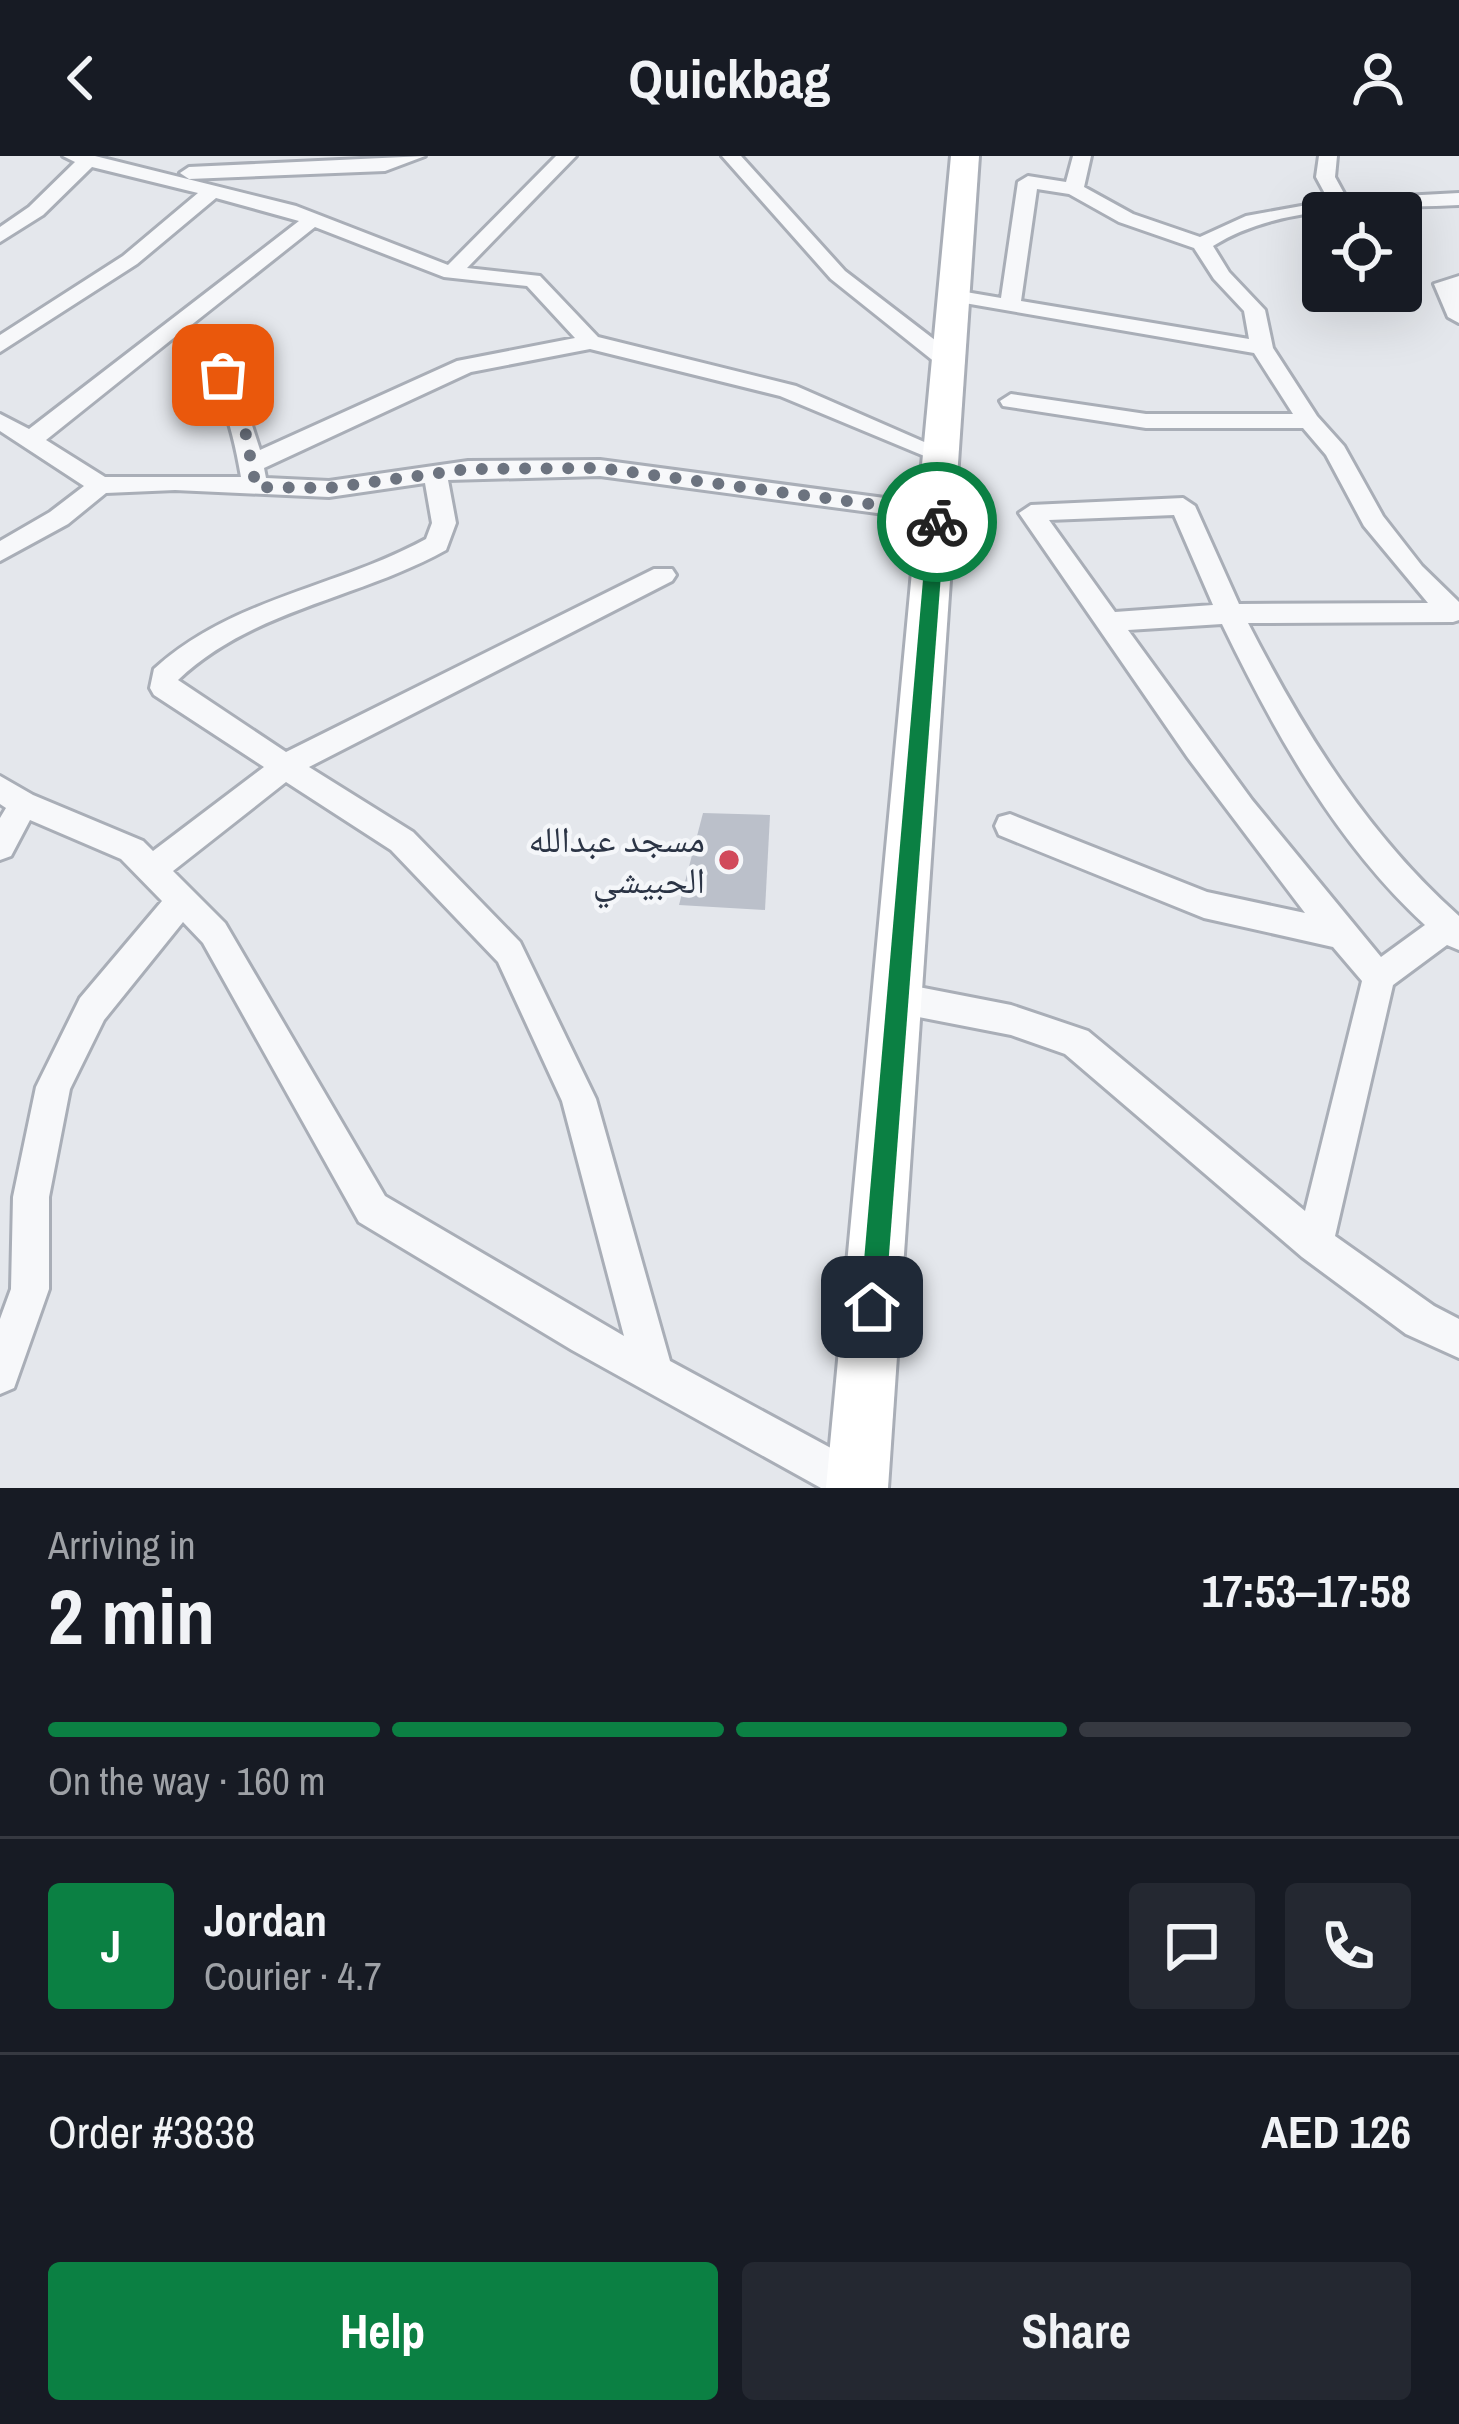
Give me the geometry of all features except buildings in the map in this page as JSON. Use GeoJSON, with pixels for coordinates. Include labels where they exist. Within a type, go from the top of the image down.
{"type":"FeatureCollection","features":[{"type":"Feature","properties":{"kind":"main road"},"geometry":{"type":"LineString","coordinates":[[859,1487],[965,156]]}},
{"type":"Feature","properties":{"kind":"street"},"geometry":{"type":"LineString","coordinates":[[137,172],[385,165],[416,156]]}},
{"type":"Feature","properties":{"kind":"street"},"geometry":{"type":"LineString","coordinates":[[451,273],[567,156]]}},
{"type":"Feature","properties":{"kind":"street"},"geometry":{"type":"LineString","coordinates":[[731,156],[838,275],[949,362]]}},
{"type":"Feature","properties":{"kind":"street"},"geometry":{"type":"LineString","coordinates":[[1074,189],[1082,156]]}},
{"type":"Feature","properties":{"kind":"street"},"geometry":{"type":"LineString","coordinates":[[1328,156],[1324,182],[1332,192]]}},
{"type":"Feature","properties":{"kind":"street"},"geometry":{"type":"LineString","coordinates":[[0,236],[36,211],[80,158],[313,219],[451,273],[533,280],[590,342]]}},
{"type":"Feature","properties":{"kind":"street"},"geometry":{"type":"LineString","coordinates":[[1010,305],[1028,182],[1074,189],[1126,218],[1202,244],[1221,275],[1255,310],[1262,348],[1309,421],[1336,451],[1373,520],[1413,572],[1457,617]]}},
{"type":"Feature","properties":{"kind":"street"},"geometry":{"type":"LineString","coordinates":[[0,345],[130,260],[212,191]]}},
{"type":"Feature","properties":{"kind":"street"},"geometry":{"type":"LineString","coordinates":[[1422,201],[1459,199]]}},
{"type":"Feature","properties":{"kind":"street"},"geometry":{"type":"LineString","coordinates":[[1202,244],[1220,228],[1302,213]]}},
{"type":"Feature","properties":{"kind":"street"},"geometry":{"type":"LineString","coordinates":[[30,440],[313,219]]}},
{"type":"Feature","properties":{"kind":"street"},"geometry":{"type":"LineString","coordinates":[[1459,282],[1444,284],[1459,317]]}},
{"type":"Feature","properties":{"kind":"street"},"geometry":{"type":"LineString","coordinates":[[954,296],[1262,348]]}},
{"type":"Feature","properties":{"kind":"street"},"geometry":{"type":"LineString","coordinates":[[179,327],[206,352],[239,399],[254,475]]}},
{"type":"Feature","properties":{"kind":"street"},"geometry":{"type":"LineString","coordinates":[[254,475],[465,366],[538,348],[590,342],[788,391],[942,455]]}},
{"type":"Feature","properties":{"kind":"street"},"geometry":{"type":"LineString","coordinates":[[1011,401],[1146,421],[1309,421]]}},
{"type":"Feature","properties":{"kind":"street"},"geometry":{"type":"LineString","coordinates":[[0,422],[100,485],[254,475],[329,488],[435,473],[600,468],[937,513]]}},
{"type":"Feature","properties":{"kind":"street"},"geometry":{"type":"LineString","coordinates":[[435,473],[444,523],[437,544],[244,621],[179,659],[164,676],[164,688],[402,842],[509,952],[579,1099],[654,1373]]}},
{"type":"Feature","properties":{"kind":"street"},"geometry":{"type":"LineString","coordinates":[[0,552],[59,518],[100,485]]}},
{"type":"Feature","properties":{"kind":"street"},"geometry":{"type":"LineString","coordinates":[[1315,1244],[1379,977],[1453,932],[1367,844],[1226,614],[1183,506],[1031,513],[1194,748],[1379,977]]}},
{"type":"Feature","properties":{"kind":"street"},"geometry":{"type":"LineString","coordinates":[[152,870],[287,764],[663,575]]}},
{"type":"Feature","properties":{"kind":"street"},"geometry":{"type":"LineString","coordinates":[[1110,622],[1226,614],[1457,617]]}},
{"type":"Feature","properties":{"kind":"street"},"geometry":{"type":"LineString","coordinates":[[0,847],[12,796],[132,850],[214,933],[372,1209],[859,1487]]}},
{"type":"Feature","properties":{"kind":"street"},"geometry":{"type":"LineString","coordinates":[[1010,826],[1123,876],[1204,905],[1341,935]]}},
{"type":"Feature","properties":{"kind":"street"},"geometry":{"type":"LineString","coordinates":[[0,1374],[30,1289],[31,1197],[53,1087],[92,1009],[182,900]]}},
{"type":"Feature","properties":{"kind":"street"},"geometry":{"type":"LineString","coordinates":[[898,998],[1030,1025],[1076,1042],[1315,1244],[1420,1320],[1459,1339]]}},
{"type":"Feature","properties":{"kind":"way so far"},"geometry":{"type":"LineString","coordinates":[[223,375],[239,399],[256,487],[329,488],[468,469],[600,468],[937,513],[937,522]]}},
{"type":"Feature","properties":{"kind":"place","name":"مسجد عبدالله الحبيشي"},"geometry":{"type":"Point","coordinates":[729,860]}},
{"type":"Feature","properties":{"kind":"route"},"geometry":{"type":"LineString","coordinates":[[872,1307],[937,522]]}}]}
